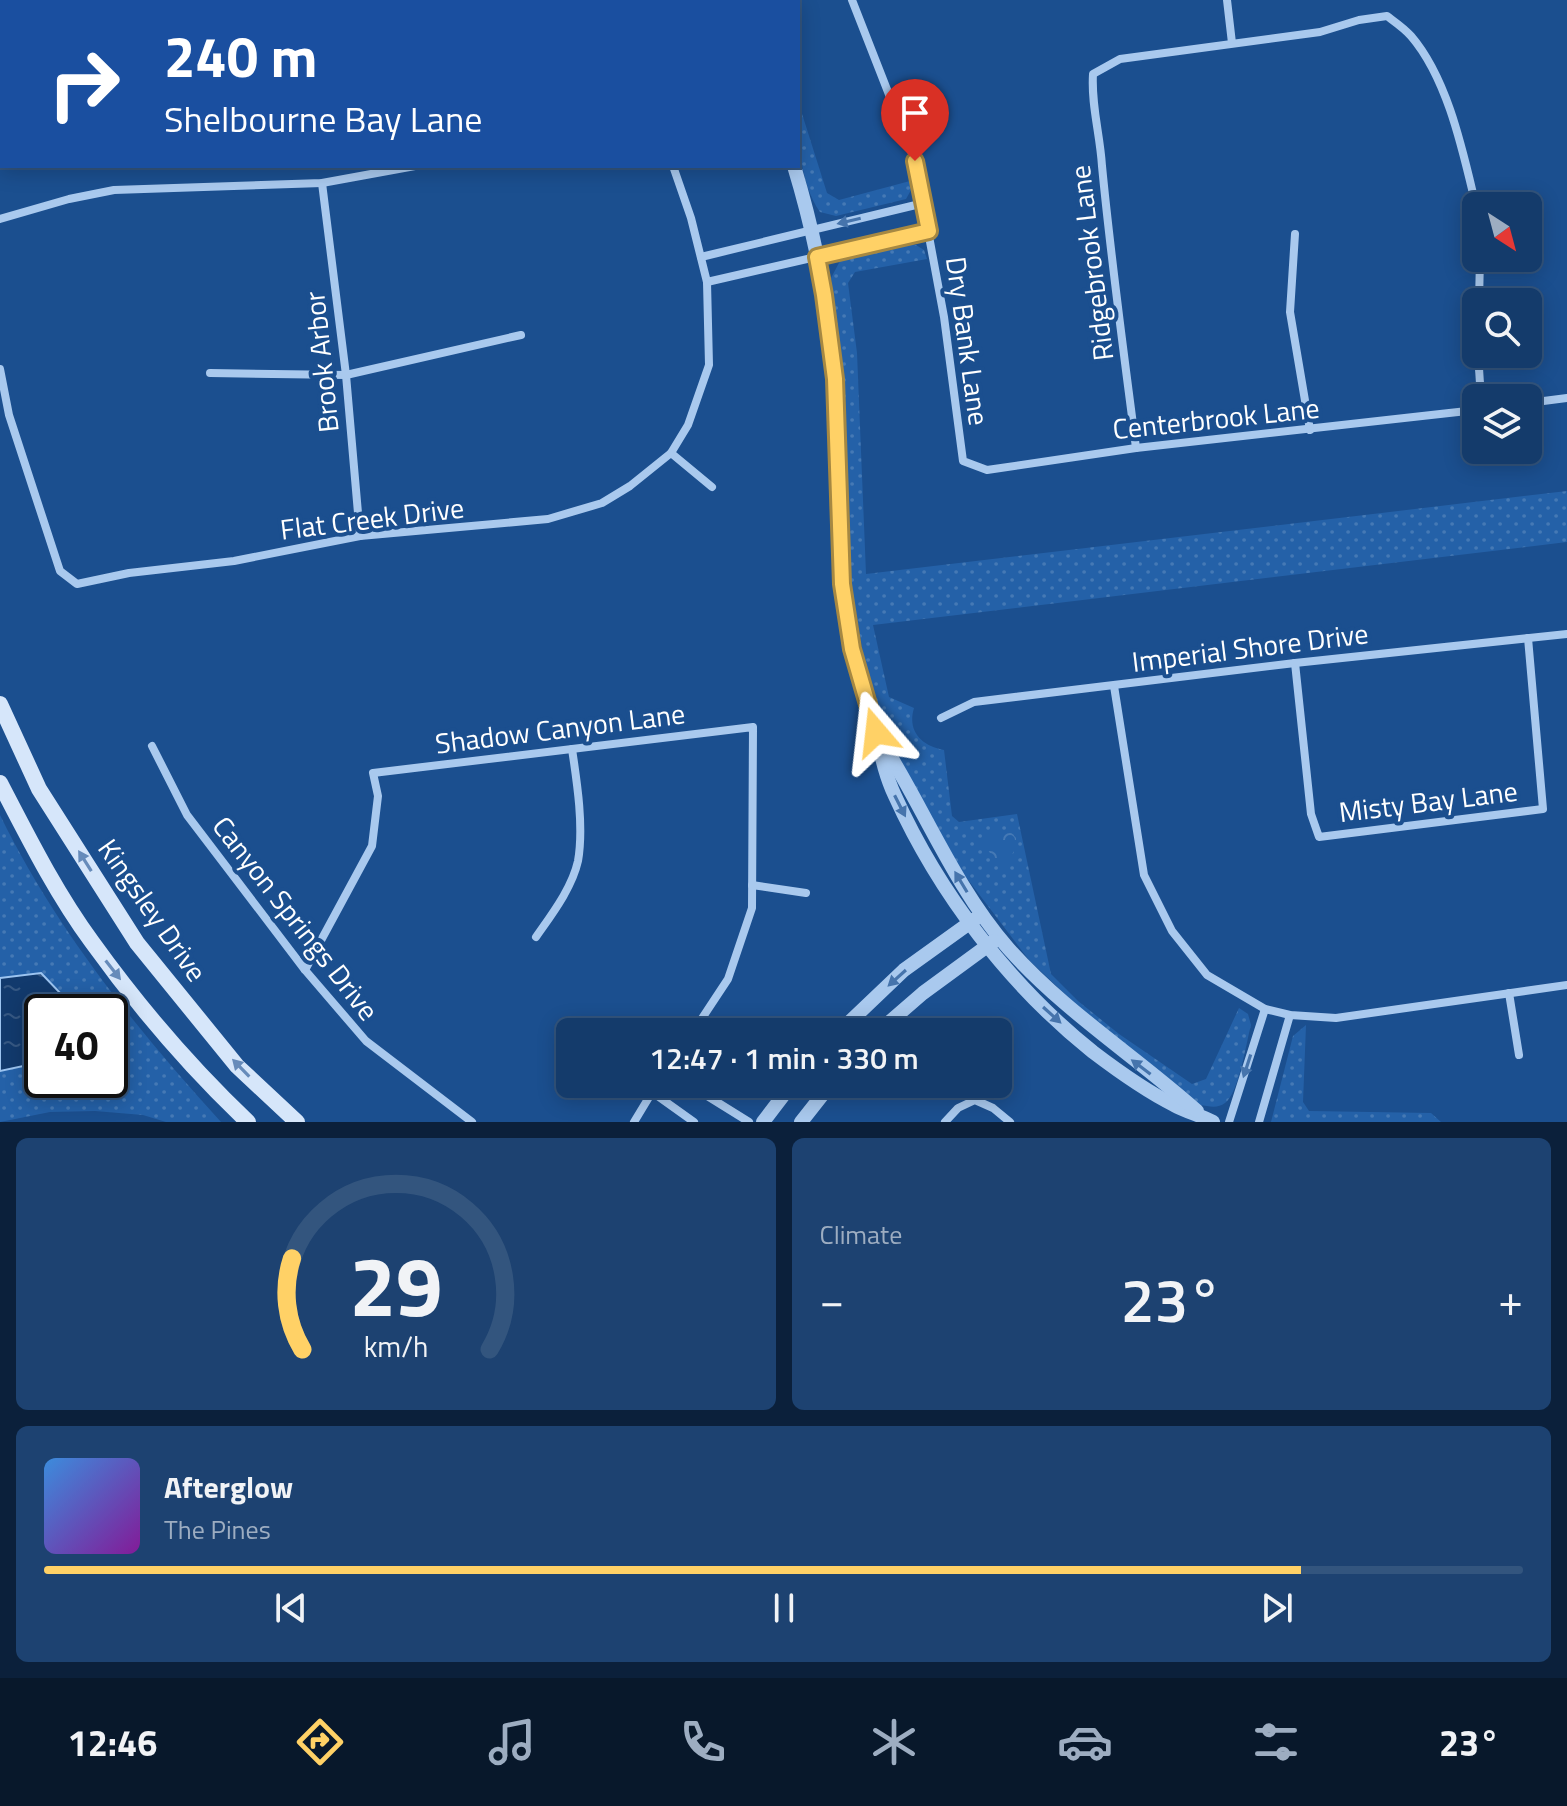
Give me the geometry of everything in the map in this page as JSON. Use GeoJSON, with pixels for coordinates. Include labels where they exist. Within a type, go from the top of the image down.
{"type":"FeatureCollection","features":[{"type":"Feature","properties":{"kind":"main road","name":"Kingsley Drive"},"geometry":{"type":"LineString","coordinates":[[0,704],[39,789],[137,943],[237,1066],[297,1122]]}},
{"type":"Feature","properties":{"kind":"main road"},"geometry":{"type":"LineString","coordinates":[[0,783],[91,941],[141,1007],[248,1122]]}},
{"type":"Feature","properties":{"kind":"street","name":"Dry Bank Lane"},"geometry":{"type":"LineString","coordinates":[[852,0],[915,161],[944,317],[963,461]]}},
{"type":"Feature","properties":{"kind":"street"},"geometry":{"type":"LineString","coordinates":[[1227,0],[1232,43],[1320,32],[1359,20],[1387,16],[1411,36],[1437,78],[1459,135],[1473,192]]}},
{"type":"Feature","properties":{"kind":"street","name":"Ridgebrook Lane"},"geometry":{"type":"LineString","coordinates":[[1136,448],[1109,242],[1102,159],[1091,98],[1093,74],[1120,59],[1232,43]]}},
{"type":"Feature","properties":{"kind":"street"},"geometry":{"type":"LineString","coordinates":[[0,219],[114,190],[322,183],[404,168]]}},
{"type":"Feature","properties":{"kind":"street"},"geometry":{"type":"LineString","coordinates":[[674,168],[707,282],[709,365],[688,425],[671,453],[712,487]]}},
{"type":"Feature","properties":{"kind":"street"},"geometry":{"type":"LineString","coordinates":[[795,168],[817,257],[835,379],[842,584],[852,649],[882,763],[894,795],[925,856],[1038,1002],[1093,1051],[1175,1106],[1207,1119]]}},
{"type":"Feature","properties":{"kind":"street","name":"Brook Arbor"},"geometry":{"type":"LineString","coordinates":[[322,183],[346,375],[360,536]]}},
{"type":"Feature","properties":{"kind":"street"},"geometry":{"type":"LineString","coordinates":[[701,257],[924,203]]}},
{"type":"Feature","properties":{"kind":"street"},"geometry":{"type":"LineString","coordinates":[[707,282],[929,231]]}},
{"type":"Feature","properties":{"kind":"street"},"geometry":{"type":"LineString","coordinates":[[1295,234],[1290,312],[1310,430]]}},
{"type":"Feature","properties":{"kind":"street"},"geometry":{"type":"LineString","coordinates":[[210,373],[346,375],[521,335]]}},
{"type":"Feature","properties":{"kind":"street","name":"Flat Creek Drive"},"geometry":{"type":"LineString","coordinates":[[0,369],[9,415],[60,571],[77,584],[129,573],[234,561],[360,536],[548,519],[602,503],[630,486],[671,453]]}},
{"type":"Feature","properties":{"kind":"street"},"geometry":{"type":"LineString","coordinates":[[1542,401],[1567,398]]}},
{"type":"Feature","properties":{"kind":"street","name":"Centerbrook Lane"},"geometry":{"type":"LineString","coordinates":[[963,461],[987,470],[1136,448],[1462,412]]}},
{"type":"Feature","properties":{"kind":"street","name":"Imperial Shore Drive"},"geometry":{"type":"LineString","coordinates":[[941,718],[974,702],[1567,634]]}},
{"type":"Feature","properties":{"kind":"street","name":"Misty Bay Lane"},"geometry":{"type":"LineString","coordinates":[[1295,663],[1311,814],[1319,837],[1543,809],[1528,638]]}},
{"type":"Feature","properties":{"kind":"street"},"geometry":{"type":"LineString","coordinates":[[1114,686],[1144,875],[1172,931],[1207,975],[1265,1009],[1290,1015],[1336,1018],[1567,985]]}},
{"type":"Feature","properties":{"kind":"street","name":"Shadow Canyon Lane"},"geometry":{"type":"LineString","coordinates":[[305,970],[372,846],[378,796],[373,773],[753,727],[752,885]]}},
{"type":"Feature","properties":{"kind":"street","name":"Canyon Springs Drive"},"geometry":{"type":"LineString","coordinates":[[152,746],[187,815],[305,970],[366,1041],[472,1122]]}},
{"type":"Feature","properties":{"kind":"street"},"geometry":{"type":"LineString","coordinates":[[536,937],[558,905],[578,861],[579,801],[572,749]]}},
{"type":"Feature","properties":{"kind":"street"},"geometry":{"type":"LineString","coordinates":[[702,1018],[728,979],[752,908],[752,885],[806,893]]}},
{"type":"Feature","properties":{"kind":"street"},"geometry":{"type":"LineString","coordinates":[[854,1018],[904,970],[976,918]]}},
{"type":"Feature","properties":{"kind":"street"},"geometry":{"type":"LineString","coordinates":[[894,1018],[923,993],[994,942]]}},
{"type":"Feature","properties":{"kind":"street"},"geometry":{"type":"LineString","coordinates":[[1509,993],[1519,1055]]}},
{"type":"Feature","properties":{"kind":"street"},"geometry":{"type":"LineString","coordinates":[[1229,1122],[1265,1009]]}},
{"type":"Feature","properties":{"kind":"street"},"geometry":{"type":"LineString","coordinates":[[1259,1122],[1290,1015]]}},
{"type":"Feature","properties":{"kind":"street"},"geometry":{"type":"LineString","coordinates":[[634,1122],[649,1098]]}},
{"type":"Feature","properties":{"kind":"street"},"geometry":{"type":"LineString","coordinates":[[666,1098],[694,1122]]}},
{"type":"Feature","properties":{"kind":"street"},"geometry":{"type":"LineString","coordinates":[[710,1098],[749,1122]]}},
{"type":"Feature","properties":{"kind":"street"},"geometry":{"type":"LineString","coordinates":[[763,1122],[781,1098]]}},
{"type":"Feature","properties":{"kind":"street"},"geometry":{"type":"LineString","coordinates":[[801,1122],[820,1098]]}},
{"type":"Feature","properties":{"kind":"street"},"geometry":{"type":"LineString","coordinates":[[945,1122],[958,1108],[975,1100],[993,1108],[1010,1122]]}},
{"type":"Feature","properties":{"kind":"green space"},"geometry":{"type":"Polygon","coordinates":[[[800,107],[827,193],[839,200],[910,181],[911,190],[906,199],[836,216],[820,212],[804,173],[800,150],[800,107]]]}},
{"type":"Feature","properties":{"kind":"green space"},"geometry":{"type":"Polygon","coordinates":[[[908,245],[924,250],[927,259],[855,272],[848,283],[857,353],[866,574],[1567,491],[1567,542],[873,625],[889,697],[914,708],[912,724],[918,736],[929,745],[944,750],[952,816],[959,822],[1017,814],[1051,974],[1119,1034],[1192,1084],[1206,1079],[1239,1008],[1248,1014],[1251,1025],[1238,1079],[1230,1098],[1219,1106],[1200,1105],[1104,1031],[1029,960],[953,860],[884,728],[867,676],[850,577],[842,370],[831,278],[840,261],[908,245]]]}},
{"type":"Feature","properties":{"kind":"green space"},"geometry":{"type":"Polygon","coordinates":[[[0,815],[46,898],[114,994],[24,994],[24,1098],[128,1098],[128,1013],[221,1122],[166,1122],[143,1115],[95,1111],[50,1112],[0,1122],[0,815]]]}},
{"type":"Feature","properties":{"kind":"green space"},"geometry":{"type":"Polygon","coordinates":[[[1009,830],[1016,838],[1016,848],[1006,864],[992,856],[984,844],[990,834],[1009,830]]]}},
{"type":"Feature","properties":{"kind":"green space"},"geometry":{"type":"Polygon","coordinates":[[[1306,1025],[1303,1102],[1309,1111],[1431,1113],[1441,1122],[1271,1122],[1293,1036],[1306,1025]]]}},
{"type":"Feature","properties":{"kind":"water"},"geometry":{"type":"Polygon","coordinates":[[[41,973],[61,994],[24,994],[24,1066],[0,1071],[0,978],[41,973]]]}},
{"type":"Feature","properties":{"kind":"route"},"geometry":{"type":"LineString","coordinates":[[876,732],[852,649],[842,584],[835,379],[817,257],[929,231],[915,161]]}}]}
